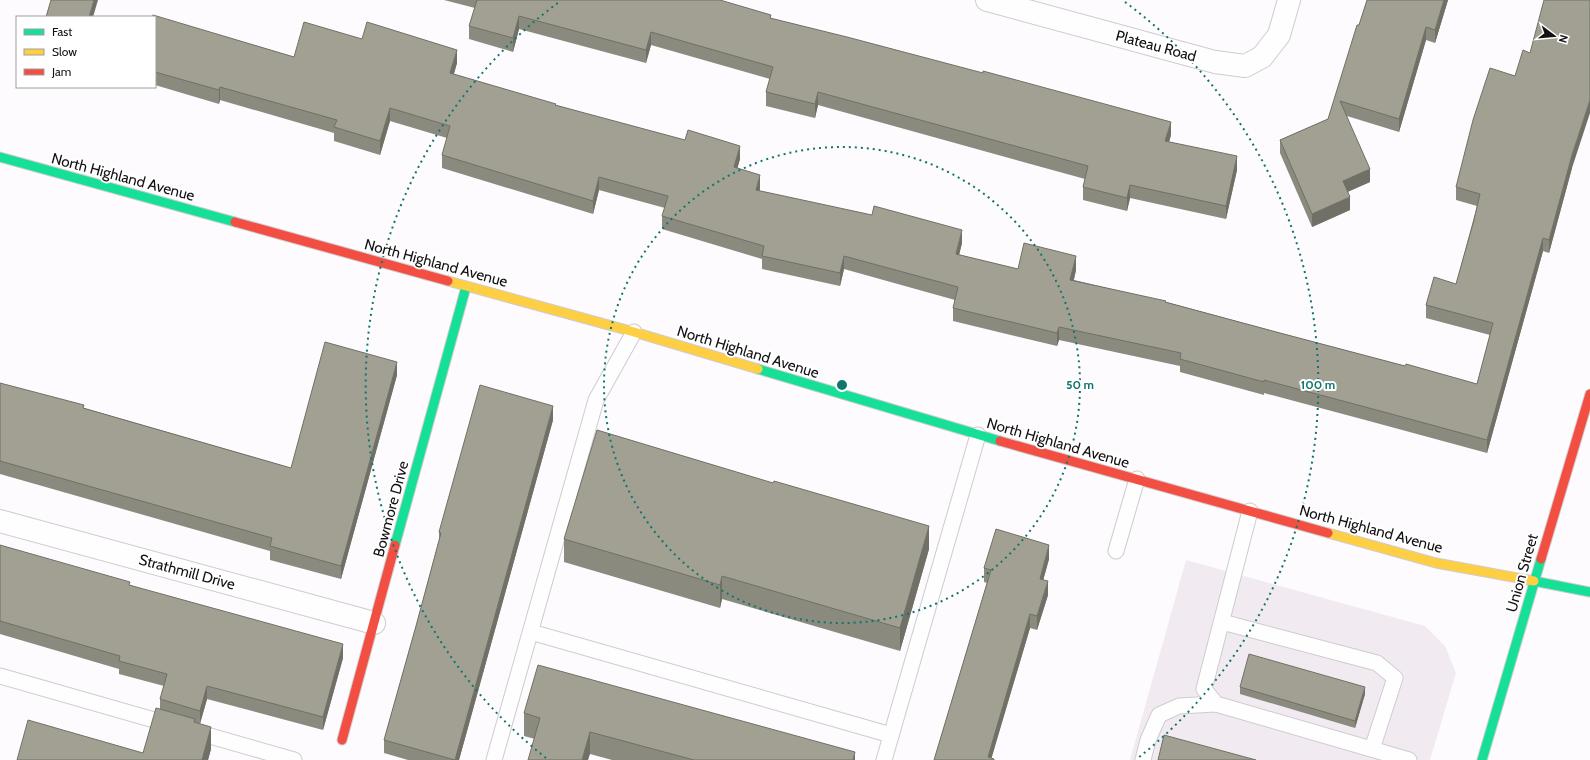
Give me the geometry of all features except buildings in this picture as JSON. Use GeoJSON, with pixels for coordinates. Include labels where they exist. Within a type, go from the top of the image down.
{"type":"FeatureCollection","features":[{"type":"Feature","properties":{"kind":"street","name":"Plateau Road"},"geometry":{"type":"LineString","coordinates":[[987,0],[1215,62],[1245,66],[1262,57],[1279,35],[1289,0]]}},
{"type":"Feature","properties":{"kind":"street","name":"North Highland Avenue"},"geometry":{"type":"LineString","coordinates":[[0,158],[634,332],[978,435],[1436,563],[1590,592]]}},
{"type":"Feature","properties":{"kind":"street","name":"Bowmore Drive"},"geometry":{"type":"LineString","coordinates":[[342,740],[466,287]]}},
{"type":"Feature","properties":{"kind":"street","name":"Union Street"},"geometry":{"type":"LineString","coordinates":[[1482,760],[1590,394]]}},
{"type":"Feature","properties":{"kind":"street","name":"Strathmill Drive"},"geometry":{"type":"LineString","coordinates":[[0,521],[374,623]]}},
{"type":"Feature","properties":{"kind":"lane"},"geometry":{"type":"LineString","coordinates":[[494,760],[532,632],[596,400],[634,332]]}},
{"type":"Feature","properties":{"kind":"lane"},"geometry":{"type":"LineString","coordinates":[[884,760],[978,435]]}},
{"type":"Feature","properties":{"kind":"lane"},"geometry":{"type":"LineString","coordinates":[[1116,551],[1137,480]]}},
{"type":"Feature","properties":{"kind":"lane"},"geometry":{"type":"LineString","coordinates":[[1216,704],[1204,689],[1250,511]]}},
{"type":"Feature","properties":{"kind":"lane"},"geometry":{"type":"LineString","coordinates":[[1222,622],[1377,663],[1395,678],[1372,750]]}},
{"type":"Feature","properties":{"kind":"lane"},"geometry":{"type":"LineString","coordinates":[[532,632],[891,735]]}},
{"type":"Feature","properties":{"kind":"lane"},"geometry":{"type":"LineString","coordinates":[[0,676],[259,755],[294,760]]}},
{"type":"Feature","properties":{"kind":"lane"},"geometry":{"type":"LineString","coordinates":[[1143,760],[1148,740],[1159,715],[1179,706],[1216,704],[1409,760]]}},
{"type":"Feature","properties":{"kind":"shaded area"},"geometry":{"type":"Polygon","coordinates":[[[1186,560],[1425,626],[1445,646],[1456,673],[1430,760],[1130,760],[1186,560]]]}},
{"type":"Feature","properties":{"kind":"traffic: fast"},"geometry":{"type":"LineString","coordinates":[[0,157],[235,222]]}},
{"type":"Feature","properties":{"kind":"traffic: fast"},"geometry":{"type":"LineString","coordinates":[[395,545],[466,287]]}},
{"type":"Feature","properties":{"kind":"traffic: fast"},"geometry":{"type":"LineString","coordinates":[[758,369],[1000,441]]}},
{"type":"Feature","properties":{"kind":"traffic: fast"},"geometry":{"type":"LineString","coordinates":[[1482,760],[1541,559]]}},
{"type":"Feature","properties":{"kind":"traffic: fast"},"geometry":{"type":"LineString","coordinates":[[1534,581],[1590,592]]}},
{"type":"Feature","properties":{"kind":"traffic: slow"},"geometry":{"type":"LineString","coordinates":[[448,281],[634,332],[758,369]]}},
{"type":"Feature","properties":{"kind":"traffic: slow"},"geometry":{"type":"LineString","coordinates":[[1328,533],[1436,563],[1534,581]]}},
{"type":"Feature","properties":{"kind":"traffic: jam"},"geometry":{"type":"LineString","coordinates":[[235,222],[448,281]]}},
{"type":"Feature","properties":{"kind":"traffic: jam"},"geometry":{"type":"LineString","coordinates":[[1541,559],[1590,394]]}},
{"type":"Feature","properties":{"kind":"traffic: jam"},"geometry":{"type":"LineString","coordinates":[[1000,441],[1328,533]]}},
{"type":"Feature","properties":{"kind":"traffic: jam"},"geometry":{"type":"LineString","coordinates":[[342,740],[395,545]]}}]}
